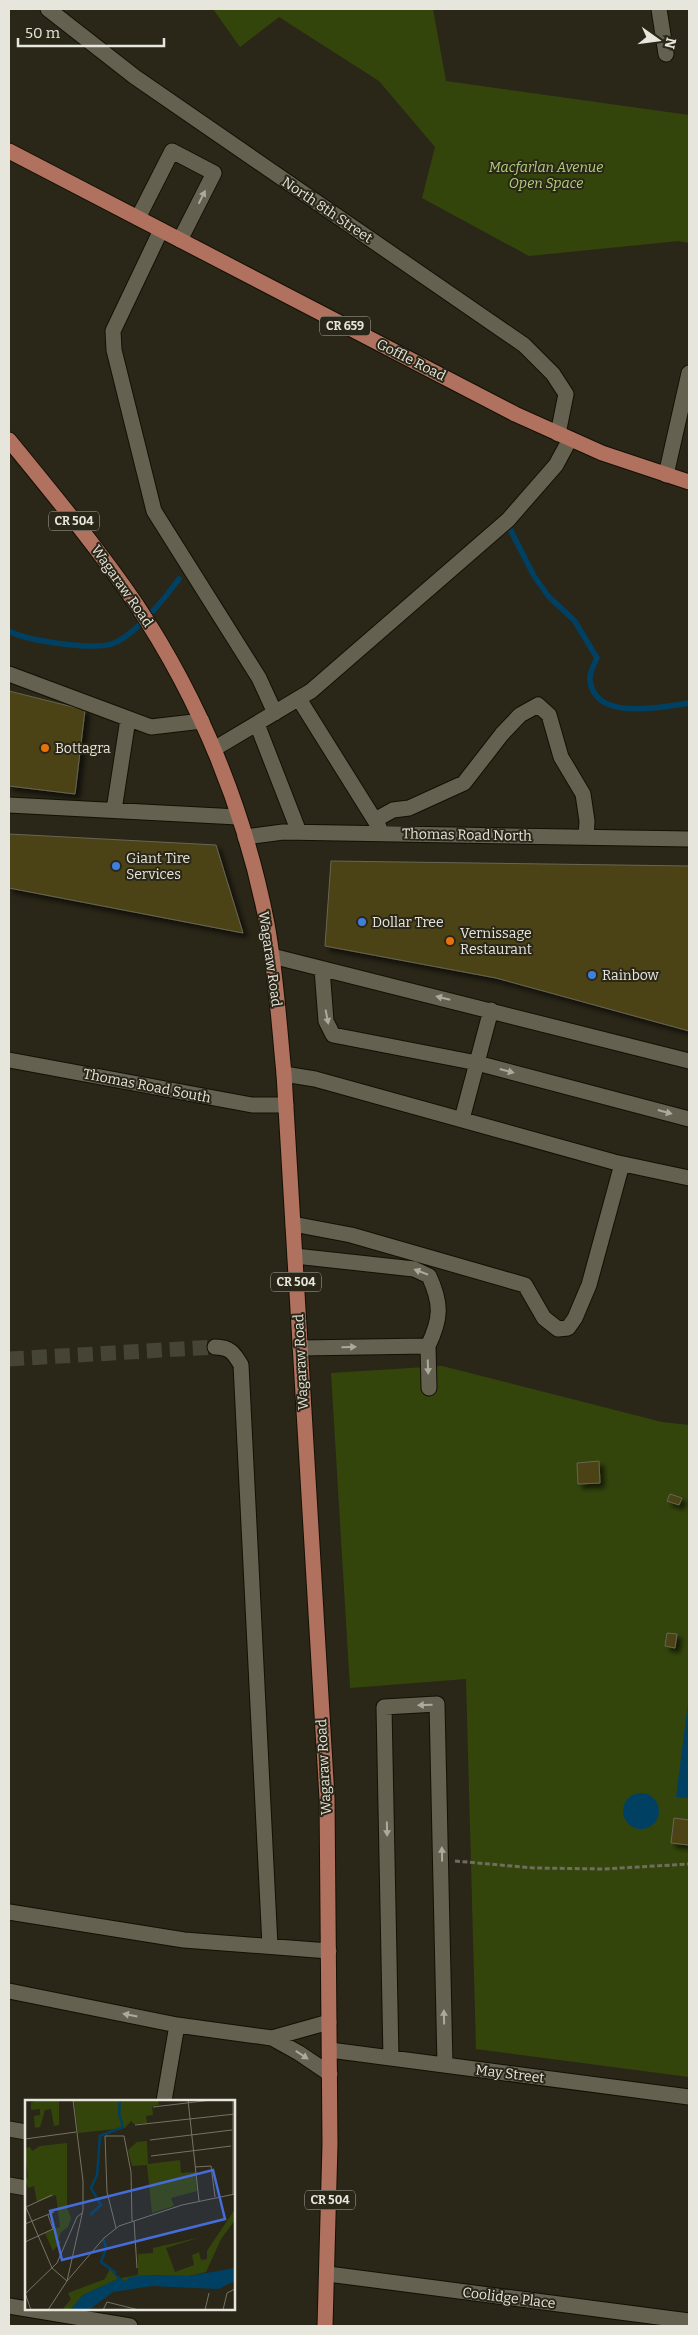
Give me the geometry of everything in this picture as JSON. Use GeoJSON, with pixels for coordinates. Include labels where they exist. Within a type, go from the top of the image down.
{"type":"FeatureCollection","features":[{"type":"Feature","properties":{"kind":"main road","name":"Goffle Road"},"geometry":{"type":"LineString","coordinates":[[9,151],[515,414],[602,453],[689,482]]}},
{"type":"Feature","properties":{"kind":"main road","name":"Wagaraw Road"},"geometry":{"type":"LineString","coordinates":[[9,440],[86,535],[136,604],[156,635],[202,721],[214,749],[245,837],[258,883],[272,956],[286,1105],[326,1798],[330,2074],[328,2274],[325,2326]]}},
{"type":"Feature","properties":{"kind":"street","name":"North 8th Street"},"geometry":{"type":"LineString","coordinates":[[48,9],[135,77],[524,345],[552,374],[566,394],[564,436]]}},
{"type":"Feature","properties":{"kind":"street"},"geometry":{"type":"LineString","coordinates":[[659,9],[666,54]]}},
{"type":"Feature","properties":{"kind":"street"},"geometry":{"type":"LineString","coordinates":[[138,218],[172,152],[214,173],[180,240]]}},
{"type":"Feature","properties":{"kind":"street"},"geometry":{"type":"LineString","coordinates":[[161,230],[113,331],[114,350],[154,512],[259,678],[275,713]]}},
{"type":"Feature","properties":{"kind":"street"},"geometry":{"type":"LineString","coordinates":[[666,475],[689,373]]}},
{"type":"Feature","properties":{"kind":"street"},"geometry":{"type":"LineString","coordinates":[[214,749],[312,692],[508,520],[556,465],[564,436]]}},
{"type":"Feature","properties":{"kind":"street"},"geometry":{"type":"LineString","coordinates":[[9,674],[151,727],[202,721]]}},
{"type":"Feature","properties":{"kind":"street"},"geometry":{"type":"LineString","coordinates":[[298,699],[384,834]]}},
{"type":"Feature","properties":{"kind":"street"},"geometry":{"type":"LineString","coordinates":[[375,820],[393,810],[409,808],[464,783],[502,734],[520,715],[538,705],[549,715],[561,757],[583,794],[587,820],[586,837]]}},
{"type":"Feature","properties":{"kind":"street"},"geometry":{"type":"LineString","coordinates":[[114,810],[128,719]]}},
{"type":"Feature","properties":{"kind":"street"},"geometry":{"type":"LineString","coordinates":[[257,724],[299,832]]}},
{"type":"Feature","properties":{"kind":"street"},"geometry":{"type":"LineString","coordinates":[[9,805],[238,817]]}},
{"type":"Feature","properties":{"kind":"street","name":"Thomas Road North"},"geometry":{"type":"LineString","coordinates":[[245,837],[263,833],[299,832],[689,839]]}},
{"type":"Feature","properties":{"kind":"street"},"geometry":{"type":"LineString","coordinates":[[272,956],[689,1061]]}},
{"type":"Feature","properties":{"kind":"street"},"geometry":{"type":"LineString","coordinates":[[322,968],[326,1021],[333,1035],[477,1063],[689,1119]]}},
{"type":"Feature","properties":{"kind":"street"},"geometry":{"type":"LineString","coordinates":[[462,1119],[491,1010]]}},
{"type":"Feature","properties":{"kind":"street","name":"Thomas Road South"},"geometry":{"type":"LineString","coordinates":[[9,1060],[252,1105],[286,1105]]}},
{"type":"Feature","properties":{"kind":"street"},"geometry":{"type":"LineString","coordinates":[[284,1074],[315,1079],[622,1164],[689,1178]]}},
{"type":"Feature","properties":{"kind":"street"},"geometry":{"type":"LineString","coordinates":[[293,1224],[351,1235],[525,1285],[544,1318],[558,1329],[568,1328],[575,1318],[589,1284],[622,1164]]}},
{"type":"Feature","properties":{"kind":"street"},"geometry":{"type":"LineString","coordinates":[[294,1256],[414,1269],[430,1276],[437,1293],[438,1326],[428,1346],[429,1388]]}},
{"type":"Feature","properties":{"kind":"street"},"geometry":{"type":"LineString","coordinates":[[300,1348],[428,1346]]}},
{"type":"Feature","properties":{"kind":"street"},"geometry":{"type":"LineString","coordinates":[[215,1347],[225,1347],[234,1352],[241,1365],[270,1946]]}},
{"type":"Feature","properties":{"kind":"street"},"geometry":{"type":"LineString","coordinates":[[391,2058],[384,1707],[437,1704],[442,1860],[445,2066]]}},
{"type":"Feature","properties":{"kind":"street"},"geometry":{"type":"LineString","coordinates":[[9,1912],[184,1940],[329,1951]]}},
{"type":"Feature","properties":{"kind":"street"},"geometry":{"type":"LineString","coordinates":[[9,1991],[177,2025],[272,2038],[300,2053],[330,2074]]}},
{"type":"Feature","properties":{"kind":"street"},"geometry":{"type":"LineString","coordinates":[[272,2038],[329,2022]]}},
{"type":"Feature","properties":{"kind":"street"},"geometry":{"type":"LineString","coordinates":[[164,2100],[177,2025]]}},
{"type":"Feature","properties":{"kind":"street","name":"May Street"},"geometry":{"type":"LineString","coordinates":[[330,2050],[689,2098]]}},
{"type":"Feature","properties":{"kind":"street"},"geometry":{"type":"LineString","coordinates":[[9,2129],[25,2132]]}},
{"type":"Feature","properties":{"kind":"street"},"geometry":{"type":"LineString","coordinates":[[9,2185],[25,2188]]}},
{"type":"Feature","properties":{"kind":"street","name":"Coolidge Place"},"geometry":{"type":"LineString","coordinates":[[328,2274],[689,2321]]}},
{"type":"Feature","properties":{"kind":"street"},"geometry":{"type":"LineString","coordinates":[[9,2306],[25,2309]]}},
{"type":"Feature","properties":{"kind":"street"},"geometry":{"type":"LineString","coordinates":[[33,2310],[130,2326]]}},
{"type":"Feature","properties":{"kind":"path"},"geometry":{"type":"LineString","coordinates":[[442,1860],[534,1868],[604,1869],[689,1864]]}},
{"type":"Feature","properties":{"kind":"green space","name":"Macfarlan Avenue Open Space"},"geometry":{"type":"Polygon","coordinates":[[[213,9],[433,9],[446,81],[689,115],[689,243],[679,241],[529,256],[422,198],[435,147],[379,81],[279,17],[240,47],[213,9]]]}},
{"type":"Feature","properties":{"kind":"green space"},"geometry":{"type":"Polygon","coordinates":[[[442,1366],[662,1422],[689,1425],[689,2077],[476,2049],[466,1679],[350,1688],[331,1373],[442,1366]]]}},
{"type":"Feature","properties":{"kind":"water"},"geometry":{"type":"Polygon","coordinates":[[[689,1695],[689,1798],[676,1797],[689,1695]]]}},
{"type":"Feature","properties":{"kind":"water"},"geometry":{"type":"Polygon","coordinates":[[[641,1793],[654,1798],[659,1811],[654,1824],[641,1829],[628,1824],[623,1811],[628,1798],[641,1793]]]}},
{"type":"Feature","properties":{"kind":"building","name":"Bottagra"},"geometry":{"type":"Polygon","coordinates":[[[9,691],[85,710],[75,794],[9,786],[9,691]]]}},
{"type":"Feature","properties":{"kind":"building","name":"Giant Tire Services"},"geometry":{"type":"Polygon","coordinates":[[[9,834],[216,845],[243,933],[9,888],[9,834]]]}},
{"type":"Feature","properties":{"kind":"building"},"geometry":{"type":"Polygon","coordinates":[[[331,861],[689,866],[689,1031],[496,978],[325,946],[331,861]]]}},
{"type":"Feature","properties":{"kind":"building"},"geometry":{"type":"Polygon","coordinates":[[[599,1461],[600,1483],[578,1484],[577,1463],[599,1461]]]}},
{"type":"Feature","properties":{"kind":"building"},"geometry":{"type":"Polygon","coordinates":[[[670,1494],[682,1498],[679,1505],[667,1501],[670,1494]]]}},
{"type":"Feature","properties":{"kind":"building"},"geometry":{"type":"Polygon","coordinates":[[[667,1633],[677,1634],[675,1648],[665,1646],[667,1633]]]}},
{"type":"Feature","properties":{"kind":"building"},"geometry":{"type":"Polygon","coordinates":[[[674,1818],[689,1820],[689,1845],[671,1843],[674,1818]]]}},
{"type":"Feature","properties":{"kind":"waterway"},"geometry":{"type":"LineString","coordinates":[[510,529],[534,576],[549,597],[574,620],[597,658],[590,680],[594,693],[603,702],[616,707],[631,709],[647,709],[689,703]]}},
{"type":"Feature","properties":{"kind":"waterway"},"geometry":{"type":"LineString","coordinates":[[9,631],[18,635],[61,644],[92,646],[114,643],[140,624],[179,579]]}},
{"type":"Feature","properties":{"kind":"tunnel"},"geometry":{"type":"LineString","coordinates":[[9,1359],[215,1347]]}},
{"type":"Feature","properties":{"kind":"place","name":"Bottagra"},"geometry":{"type":"Point","coordinates":[45,748]}},
{"type":"Feature","properties":{"kind":"place","name":"Giant Tire Services"},"geometry":{"type":"Point","coordinates":[116,866]}},
{"type":"Feature","properties":{"kind":"place","name":"Dollar Tree"},"geometry":{"type":"Point","coordinates":[362,922]}},
{"type":"Feature","properties":{"kind":"place","name":"Vernissage Restaurant"},"geometry":{"type":"Point","coordinates":[450,941]}},
{"type":"Feature","properties":{"kind":"place","name":"Rainbow"},"geometry":{"type":"Point","coordinates":[592,975]}}]}
